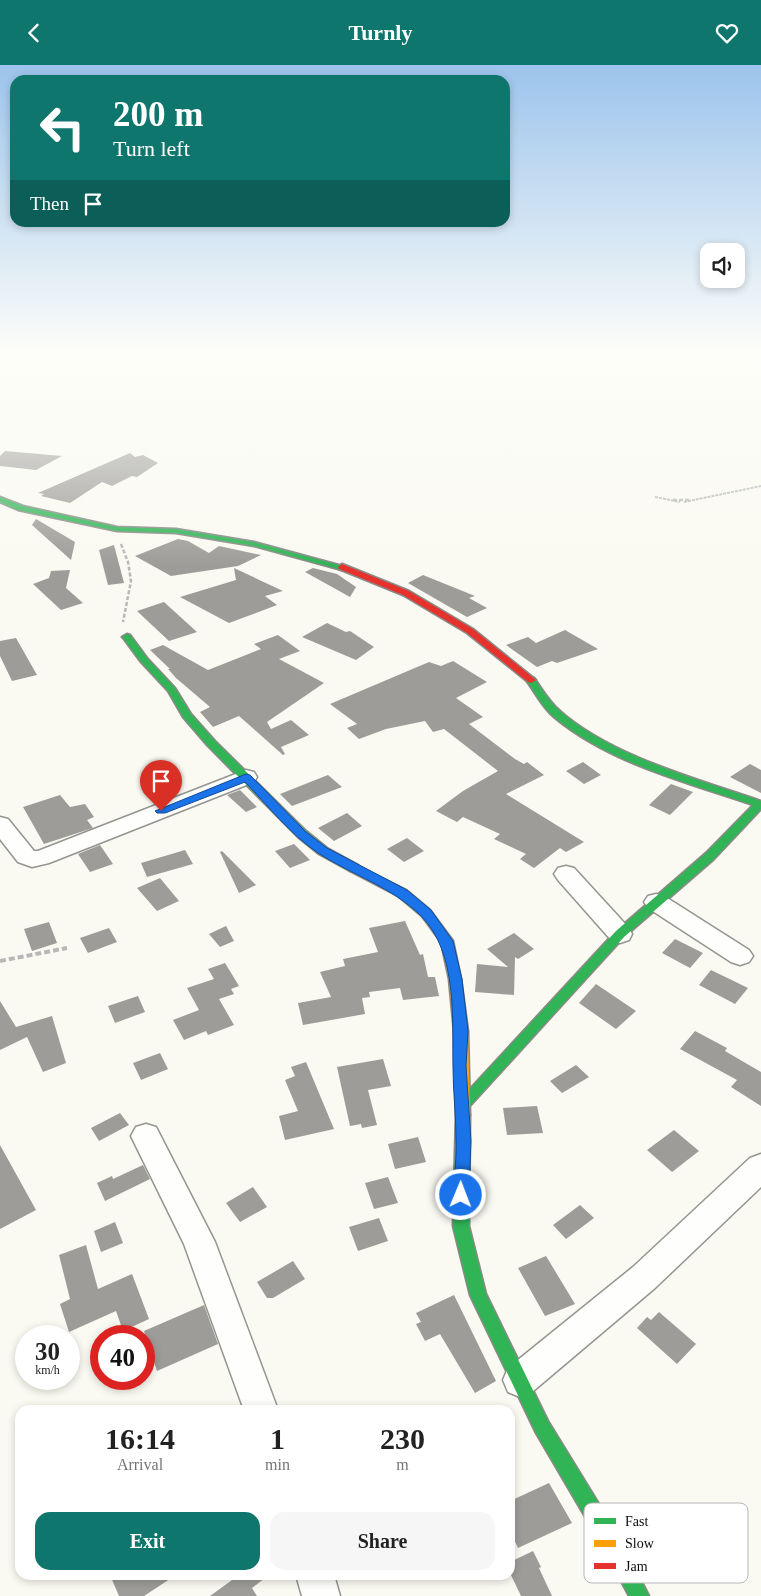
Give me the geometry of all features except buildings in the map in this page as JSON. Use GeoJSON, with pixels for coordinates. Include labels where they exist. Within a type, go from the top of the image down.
{"type":"FeatureCollection","features":[{"type":"Feature","properties":{"kind":"street"},"geometry":{"type":"LineString","coordinates":[[0,499],[21,508],[117,529],[176,531],[254,544],[354,571],[406,593],[470,631],[529,678],[556,713],[596,740],[671,773],[760,804],[710,856],[620,934],[463,1104]]}},
{"type":"Feature","properties":{"kind":"street"},"geometry":{"type":"LineString","coordinates":[[127,637],[144,661],[172,690],[188,715],[211,743],[302,834],[323,851],[402,893],[426,913],[447,941],[455,979],[461,1031],[460,1066],[463,1104],[461,1226],[478,1295],[542,1427],[588,1503]]}},
{"type":"Feature","properties":{"kind":"street"},"geometry":{"type":"LineString","coordinates":[[0,824],[26,857],[32,859],[40,858],[246,777]]}},
{"type":"Feature","properties":{"kind":"street"},"geometry":{"type":"LineString","coordinates":[[566,874],[620,934]]}},
{"type":"Feature","properties":{"kind":"street"},"geometry":{"type":"LineString","coordinates":[[656,902],[740,956]]}},
{"type":"Feature","properties":{"kind":"street"},"geometry":{"type":"LineString","coordinates":[[146,1136],[199,1242],[259,1405]]}},
{"type":"Feature","properties":{"kind":"street"},"geometry":{"type":"LineString","coordinates":[[520,1381],[607,1311],[723,1207],[761,1167]]}},
{"type":"Feature","properties":{"kind":"street"},"geometry":{"type":"LineString","coordinates":[[316,1580],[321,1596]]}},
{"type":"Feature","properties":{"kind":"street"},"geometry":{"type":"LineString","coordinates":[[632,1583],[639,1596]]}},
{"type":"Feature","properties":{"kind":"path"},"geometry":{"type":"LineString","coordinates":[[655,497],[682,501],[761,486]]}},
{"type":"Feature","properties":{"kind":"path"},"geometry":{"type":"LineString","coordinates":[[117,529],[119,541],[132,571],[130,593],[122,616],[127,637]]}},
{"type":"Feature","properties":{"kind":"path"},"geometry":{"type":"LineString","coordinates":[[0,961],[67,948]]}},
{"type":"Feature","properties":{"kind":"traffic: fast"},"geometry":{"type":"LineString","coordinates":[[0,499],[21,508],[117,529],[176,531],[254,544],[342,567]]}},
{"type":"Feature","properties":{"kind":"traffic: fast"},"geometry":{"type":"LineString","coordinates":[[127,637],[144,660],[172,690],[187,715],[211,743],[302,834],[323,851],[354,868]]}},
{"type":"Feature","properties":{"kind":"traffic: fast"},"geometry":{"type":"LineString","coordinates":[[463,1104],[620,934],[710,856],[760,804],[681,777],[601,743],[577,729],[557,714],[531,680]]}},
{"type":"Feature","properties":{"kind":"traffic: fast"},"geometry":{"type":"LineString","coordinates":[[463,1115],[461,1226],[478,1295],[542,1427],[588,1503]]}},
{"type":"Feature","properties":{"kind":"traffic: fast"},"geometry":{"type":"LineString","coordinates":[[632,1583],[639,1596]]}},
{"type":"Feature","properties":{"kind":"traffic: slow"},"geometry":{"type":"LineString","coordinates":[[354,868],[402,893],[426,913],[447,941],[455,979],[461,1031],[463,1115]]}},
{"type":"Feature","properties":{"kind":"traffic: jam"},"geometry":{"type":"LineString","coordinates":[[342,567],[406,593],[470,631],[531,680]]}},
{"type":"Feature","properties":{"kind":"route"},"geometry":{"type":"LineString","coordinates":[[161,811],[246,777],[302,834],[323,851],[402,893],[426,913],[447,941],[455,979],[461,1031],[460,1066],[464,1141],[461,1195]]}}]}
